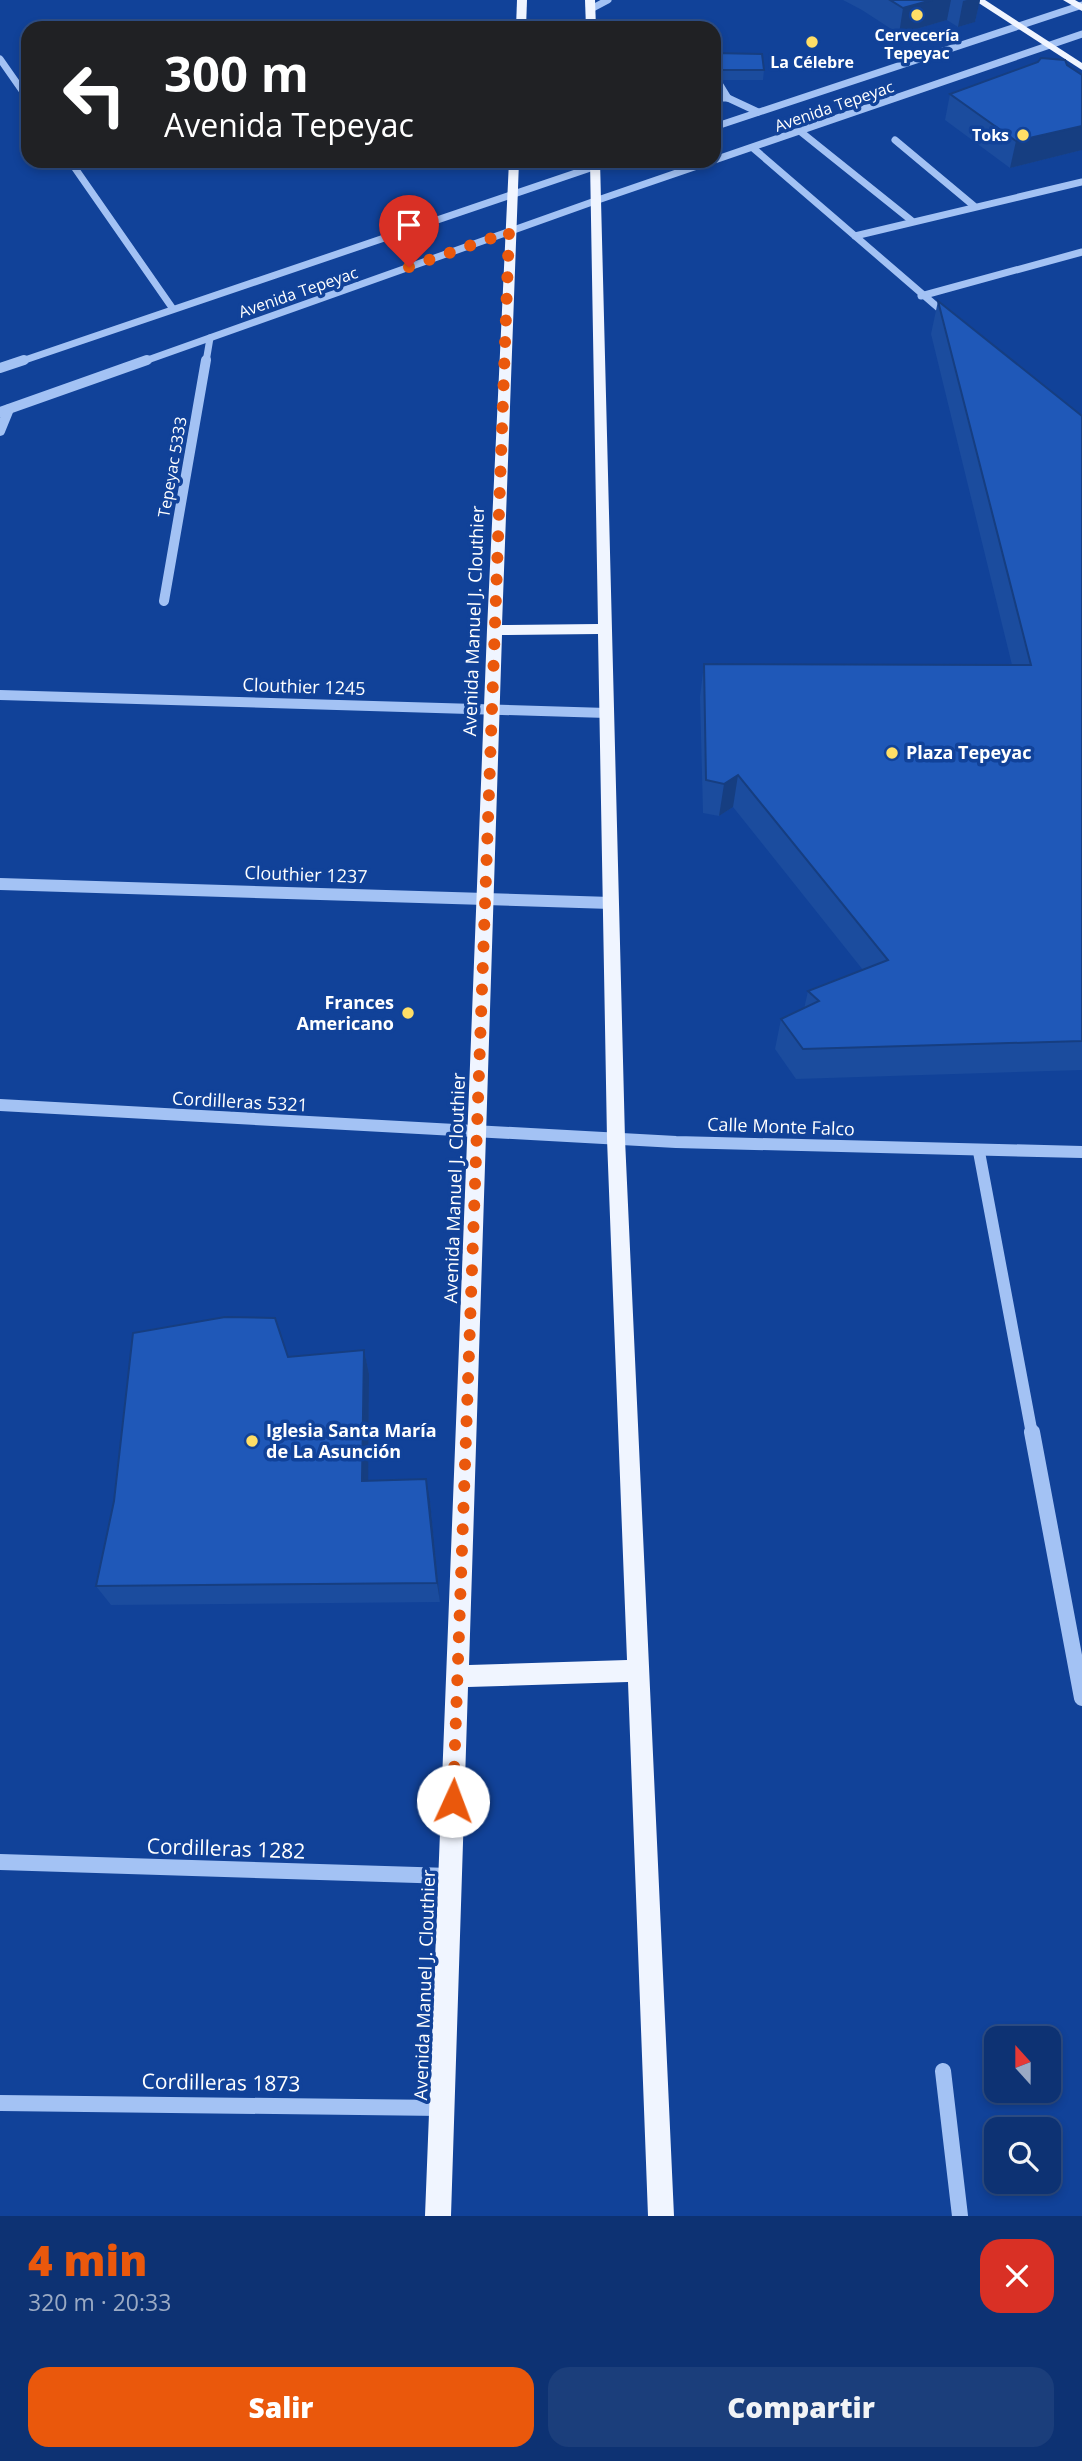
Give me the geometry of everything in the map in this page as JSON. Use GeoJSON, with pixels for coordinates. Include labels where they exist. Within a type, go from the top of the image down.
{"type":"FeatureCollection","features":[{"type":"Feature","properties":{"kind":"main road"},"geometry":{"type":"LineString","coordinates":[[521,21],[522,0]]}},
{"type":"Feature","properties":{"kind":"main road"},"geometry":{"type":"LineString","coordinates":[[979,0],[1082,67]]}},
{"type":"Feature","properties":{"kind":"main road"},"geometry":{"type":"LineString","coordinates":[[1068,0],[1081,6]]}},
{"type":"Feature","properties":{"kind":"main road","name":"Avenida Manuel J. Clouthier"},"geometry":{"type":"LineString","coordinates":[[438,2216],[494,629],[514,168]]}},
{"type":"Feature","properties":{"kind":"main road"},"geometry":{"type":"LineString","coordinates":[[599,168],[595,201],[616,1139],[661,2216]]}},
{"type":"Feature","properties":{"kind":"main road"},"geometry":{"type":"LineString","coordinates":[[494,629],[605,629]]}},
{"type":"Feature","properties":{"kind":"main road"},"geometry":{"type":"LineString","coordinates":[[457,1676],[638,1671]]}},
{"type":"Feature","properties":{"kind":"street"},"geometry":{"type":"LineString","coordinates":[[590,4],[608,0]]}},
{"type":"Feature","properties":{"kind":"street","name":"Avenida Tepeyac"},"geometry":{"type":"LineString","coordinates":[[721,125],[1081,6]]}},
{"type":"Feature","properties":{"kind":"street","name":"Avenida Tepeyac"},"geometry":{"type":"LineString","coordinates":[[721,159],[1082,34]]}},
{"type":"Feature","properties":{"kind":"street"},"geometry":{"type":"LineString","coordinates":[[0,59],[21,89]]}},
{"type":"Feature","properties":{"kind":"street"},"geometry":{"type":"LineString","coordinates":[[721,87],[728,98]]}},
{"type":"Feature","properties":{"kind":"street"},"geometry":{"type":"LineString","coordinates":[[721,98],[728,98],[758,112]]}},
{"type":"Feature","properties":{"kind":"street"},"geometry":{"type":"LineString","coordinates":[[801,132],[912,221]]}},
{"type":"Feature","properties":{"kind":"street"},"geometry":{"type":"LineString","coordinates":[[895,140],[974,206]]}},
{"type":"Feature","properties":{"kind":"street"},"geometry":{"type":"LineString","coordinates":[[753,148],[921,296],[953,320]]}},
{"type":"Feature","properties":{"kind":"street"},"geometry":{"type":"LineString","coordinates":[[76,168],[173,309]]}},
{"type":"Feature","properties":{"kind":"street","name":"Avenida Tepeyac"},"geometry":{"type":"LineString","coordinates":[[0,368],[586,168]]}},
{"type":"Feature","properties":{"kind":"street","name":"Avenida Tepeyac"},"geometry":{"type":"LineString","coordinates":[[4,411],[693,168]]}},
{"type":"Feature","properties":{"kind":"street"},"geometry":{"type":"LineString","coordinates":[[855,236],[1082,182]]}},
{"type":"Feature","properties":{"kind":"street"},"geometry":{"type":"LineString","coordinates":[[921,296],[1082,252]]}},
{"type":"Feature","properties":{"kind":"street","name":"Tepeyac 5333"},"geometry":{"type":"LineString","coordinates":[[164,601],[210,338]]}},
{"type":"Feature","properties":{"kind":"street"},"geometry":{"type":"LineString","coordinates":[[0,431],[4,411]]}},
{"type":"Feature","properties":{"kind":"street","name":"Clouthier 1245"},"geometry":{"type":"LineString","coordinates":[[0,695],[607,713]]}},
{"type":"Feature","properties":{"kind":"street","name":"Clouthier 1237"},"geometry":{"type":"LineString","coordinates":[[0,884],[611,903]]}},
{"type":"Feature","properties":{"kind":"street","name":"Cordilleras 5321"},"geometry":{"type":"LineString","coordinates":[[0,1105],[478,1133]]}},
{"type":"Feature","properties":{"kind":"street","name":"Calle Monte Falco"},"geometry":{"type":"LineString","coordinates":[[478,1133],[979,1152],[1082,1152]]}},
{"type":"Feature","properties":{"kind":"street"},"geometry":{"type":"LineString","coordinates":[[979,1152],[1082,1698]]}},
{"type":"Feature","properties":{"kind":"street","name":"Cordilleras 1282"},"geometry":{"type":"LineString","coordinates":[[0,1862],[450,1876]]}},
{"type":"Feature","properties":{"kind":"street"},"geometry":{"type":"LineString","coordinates":[[943,2071],[960,2216]]}},
{"type":"Feature","properties":{"kind":"street","name":"Cordilleras 1873"},"geometry":{"type":"LineString","coordinates":[[0,2103],[442,2108]]}},
{"type":"Feature","properties":{"kind":"building"},"geometry":{"type":"Polygon","coordinates":[[[890,0],[932,0],[903,8],[890,0]]]}},
{"type":"Feature","properties":{"kind":"building"},"geometry":{"type":"Polygon","coordinates":[[[721,53],[762,54],[764,70],[721,70],[721,53]]]}},
{"type":"Feature","properties":{"kind":"building"},"geometry":{"type":"Polygon","coordinates":[[[1041,58],[1065,60],[1067,65],[1082,75],[1082,126],[1016,141],[950,94],[1038,62],[1041,58]]]}},
{"type":"Feature","properties":{"kind":"building","name":"Plaza Tepeyac"},"geometry":{"type":"Polygon","coordinates":[[[938,301],[1082,416],[1082,1041],[803,1049],[781,1019],[819,1001],[808,991],[888,960],[738,775],[724,784],[706,780],[704,664],[1031,665],[938,301]]]}},
{"type":"Feature","properties":{"kind":"building","name":"Iglesia Santa María de La Asunción"},"geometry":{"type":"Polygon","coordinates":[[[225,1317],[275,1318],[288,1357],[364,1350],[362,1481],[426,1479],[437,1583],[96,1586],[114,1501],[133,1333],[225,1317]]]}},
{"type":"Feature","properties":{"kind":"place","name":"Cervecería Tepeyac"},"geometry":{"type":"Point","coordinates":[917,15]}},
{"type":"Feature","properties":{"kind":"place","name":"La Célebre"},"geometry":{"type":"Point","coordinates":[812,42]}},
{"type":"Feature","properties":{"kind":"place","name":"Toks"},"geometry":{"type":"Point","coordinates":[1023,135]}},
{"type":"Feature","properties":{"kind":"place","name":"Plaza Tepeyac"},"geometry":{"type":"Point","coordinates":[892,753]}},
{"type":"Feature","properties":{"kind":"place","name":"Frances Americano"},"geometry":{"type":"Point","coordinates":[408,1013]}},
{"type":"Feature","properties":{"kind":"place","name":"Iglesia Santa María de La Asunción"},"geometry":{"type":"Point","coordinates":[252,1441]}},
{"type":"Feature","properties":{"kind":"route"},"geometry":{"type":"LineString","coordinates":[[409,267],[509,232],[453,1801]]}}]}
